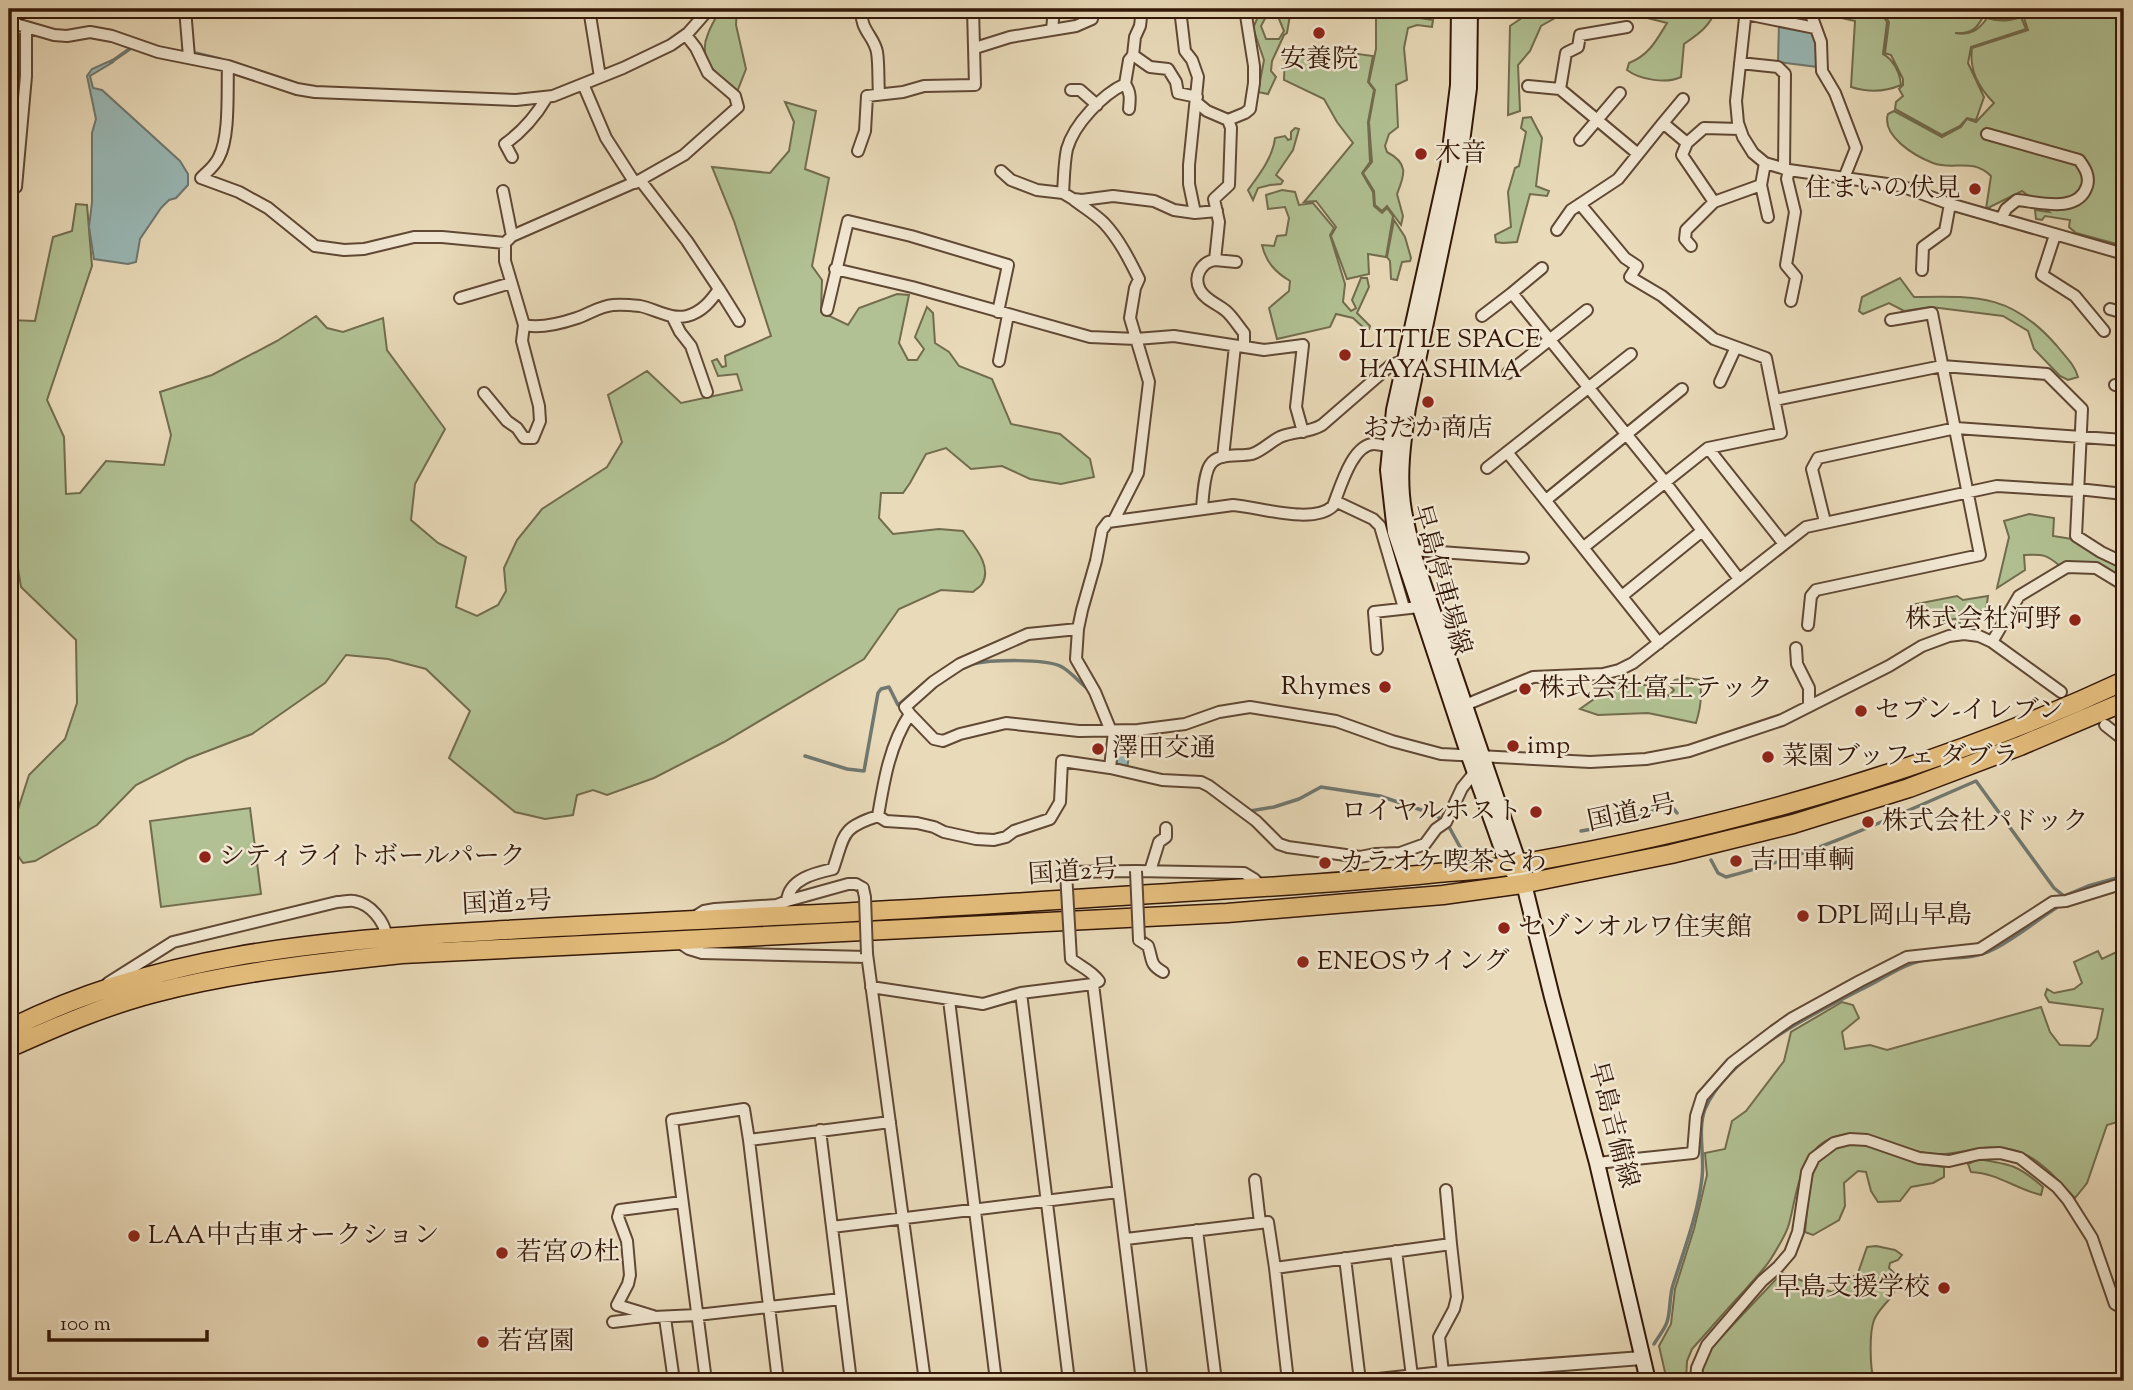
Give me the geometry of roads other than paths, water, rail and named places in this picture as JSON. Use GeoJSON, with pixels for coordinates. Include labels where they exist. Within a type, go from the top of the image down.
{"type":"FeatureCollection","features":[{"type":"Feature","properties":{"kind":"highway","name":"国道2号"},"geometry":{"type":"LineString","coordinates":[[9,1028],[49,1008],[97,991],[217,959],[287,947],[387,937],[924,909],[1262,887],[1514,865],[1691,829],[1813,797],[1911,766],[2124,681]]}},
{"type":"Feature","properties":{"kind":"highway","name":"国道2号"},"geometry":{"type":"LineString","coordinates":[[9,1048],[109,1007],[152,993],[221,977],[312,963],[402,954],[1227,913],[1443,895],[1522,884],[1671,854],[1793,824],[1909,788],[2020,746],[2124,702]]}},
{"type":"Feature","properties":{"kind":"main road"},"geometry":{"type":"LineString","coordinates":[[9,20],[25,9]]}},
{"type":"Feature","properties":{"kind":"main road","name":"早島停車場線"},"geometry":{"type":"LineString","coordinates":[[1467,10],[1448,166],[1411,361],[1401,467],[1404,511],[1413,550],[1460,708],[1514,865]]}},
{"type":"Feature","properties":{"kind":"main road","name":"早島停車場線"},"geometry":{"type":"LineString","coordinates":[[1411,361],[1394,410],[1390,447],[1388,471],[1395,532],[1419,607],[1460,708]]}},
{"type":"Feature","properties":{"kind":"main road","name":"早島停車場線"},"geometry":{"type":"LineString","coordinates":[[1476,757],[1475,772],[1514,865]]}},
{"type":"Feature","properties":{"kind":"main road","name":"早島吉備線"},"geometry":{"type":"LineString","coordinates":[[1514,865],[1522,884],[1597,1163],[1648,1381]]}},
{"type":"Feature","properties":{"kind":"street"},"geometry":{"type":"LineString","coordinates":[[185,9],[189,57]]}},
{"type":"Feature","properties":{"kind":"street"},"geometry":{"type":"LineString","coordinates":[[589,9],[600,77]]}},
{"type":"Feature","properties":{"kind":"street"},"geometry":{"type":"LineString","coordinates":[[9,20],[26,28],[54,35],[99,33],[158,52],[228,66],[297,89],[315,92],[516,100],[547,97],[671,45],[686,34],[709,9]]}},
{"type":"Feature","properties":{"kind":"street"},"geometry":{"type":"LineString","coordinates":[[862,9],[866,33],[877,48],[879,94]]}},
{"type":"Feature","properties":{"kind":"street"},"geometry":{"type":"LineString","coordinates":[[858,150],[864,131],[867,96],[904,92],[924,86],[975,85],[973,9]]}},
{"type":"Feature","properties":{"kind":"street"},"geometry":{"type":"LineString","coordinates":[[1052,30],[1054,9]]}},
{"type":"Feature","properties":{"kind":"street"},"geometry":{"type":"LineString","coordinates":[[1129,109],[1130,98],[1125,84],[1142,9]]}},
{"type":"Feature","properties":{"kind":"street"},"geometry":{"type":"LineString","coordinates":[[1180,9],[1185,51],[1192,60],[1198,78],[1189,164],[1189,184],[1195,213]]}},
{"type":"Feature","properties":{"kind":"street"},"geometry":{"type":"LineString","coordinates":[[1228,120],[1250,109],[1254,83],[1245,9]]}},
{"type":"Feature","properties":{"kind":"street"},"geometry":{"type":"LineString","coordinates":[[1467,10],[1494,9]]}},
{"type":"Feature","properties":{"kind":"street"},"geometry":{"type":"LineString","coordinates":[[1809,9],[1821,43],[1822,71],[1835,93],[1856,149],[1844,178]]}},
{"type":"Feature","properties":{"kind":"street"},"geometry":{"type":"LineString","coordinates":[[1815,28],[1746,12],[1736,101],[1740,129],[1753,153],[1765,163],[1786,169],[1901,186],[1950,204],[2124,254]]}},
{"type":"Feature","properties":{"kind":"street"},"geometry":{"type":"LineString","coordinates":[[975,48],[1010,37],[1076,26],[1091,19]]}},
{"type":"Feature","properties":{"kind":"street"},"geometry":{"type":"LineString","coordinates":[[1560,89],[1566,53],[1578,47],[1580,35],[1627,27]]}},
{"type":"Feature","properties":{"kind":"street"},"geometry":{"type":"LineString","coordinates":[[9,186],[16,187],[26,76],[26,28]]}},
{"type":"Feature","properties":{"kind":"street"},"geometry":{"type":"LineString","coordinates":[[228,66],[225,139],[214,166],[201,178],[239,192],[268,208],[315,246],[344,250],[364,249],[414,237],[508,239],[637,182],[684,155],[738,107],[735,96],[708,73],[686,34]]}},
{"type":"Feature","properties":{"kind":"street"},"geometry":{"type":"LineString","coordinates":[[1133,55],[1150,66],[1168,69],[1176,82],[1178,93],[1197,99],[1207,111],[1228,120],[1231,128],[1229,185],[1214,199],[1219,222],[1215,260]]}},
{"type":"Feature","properties":{"kind":"street"},"geometry":{"type":"LineString","coordinates":[[1740,63],[1777,67],[1785,74],[1786,169],[1796,212],[1786,265],[1796,276],[1791,301]]}},
{"type":"Feature","properties":{"kind":"street"},"geometry":{"type":"LineString","coordinates":[[583,84],[606,138],[637,182],[687,241],[739,321]]}},
{"type":"Feature","properties":{"kind":"street"},"geometry":{"type":"LineString","coordinates":[[1068,196],[1067,149],[1075,131],[1097,104],[1125,84]]}},
{"type":"Feature","properties":{"kind":"street"},"geometry":{"type":"LineString","coordinates":[[1528,86],[1560,89],[1638,154]]}},
{"type":"Feature","properties":{"kind":"street"},"geometry":{"type":"LineString","coordinates":[[1071,90],[1080,90],[1097,104]]}},
{"type":"Feature","properties":{"kind":"street"},"geometry":{"type":"LineString","coordinates":[[1580,140],[1620,93]]}},
{"type":"Feature","properties":{"kind":"street"},"geometry":{"type":"LineString","coordinates":[[512,158],[505,144],[520,133],[547,97]]}},
{"type":"Feature","properties":{"kind":"street"},"geometry":{"type":"LineString","coordinates":[[1557,230],[1571,210],[1618,178],[1683,99]]}},
{"type":"Feature","properties":{"kind":"street"},"geometry":{"type":"LineString","coordinates":[[1663,123],[1687,143]]}},
{"type":"Feature","properties":{"kind":"street"},"geometry":{"type":"LineString","coordinates":[[1714,202],[1682,155],[1687,143],[1703,128],[1740,129]]}},
{"type":"Feature","properties":{"kind":"street"},"geometry":{"type":"LineString","coordinates":[[1987,134],[2079,160],[2089,180],[2085,193],[2077,201],[2062,205],[2017,200],[2006,209],[2001,219]]}},
{"type":"Feature","properties":{"kind":"street"},"geometry":{"type":"LineString","coordinates":[[1765,163],[1761,185],[1768,217]]}},
{"type":"Feature","properties":{"kind":"street"},"geometry":{"type":"LineString","coordinates":[[1000,171],[1012,180],[1037,190],[1082,200],[1113,196],[1154,201],[1174,210],[1195,213],[1217,211]]}},
{"type":"Feature","properties":{"kind":"street"},"geometry":{"type":"LineString","coordinates":[[1691,246],[1685,239],[1686,230],[1714,202],[1761,185]]}},
{"type":"Feature","properties":{"kind":"street"},"geometry":{"type":"LineString","coordinates":[[484,393],[524,438],[533,438],[540,421],[539,406],[522,341],[524,325],[505,261],[508,239],[503,191]]}},
{"type":"Feature","properties":{"kind":"street"},"geometry":{"type":"LineString","coordinates":[[1068,196],[1103,222],[1125,251],[1139,279],[1130,318],[1149,382],[1138,473],[1114,520]]}},
{"type":"Feature","properties":{"kind":"street"},"geometry":{"type":"LineString","coordinates":[[1580,204],[1625,258],[1637,266],[1630,277],[1662,296],[1714,339],[1766,358],[1781,433],[1708,448],[1584,547]]}},
{"type":"Feature","properties":{"kind":"street"},"geometry":{"type":"LineString","coordinates":[[1922,270],[1923,247],[1945,231],[1950,204]]}},
{"type":"Feature","properties":{"kind":"street"},"geometry":{"type":"LineString","coordinates":[[827,310],[848,221],[911,236],[1008,265],[999,361]]}},
{"type":"Feature","properties":{"kind":"street"},"geometry":{"type":"LineString","coordinates":[[2055,235],[2042,275],[2075,296],[2104,331]]}},
{"type":"Feature","properties":{"kind":"street"},"geometry":{"type":"LineString","coordinates":[[1223,457],[1239,347],[1244,333],[1224,309],[1200,292],[1198,275],[1207,261],[1236,262]]}},
{"type":"Feature","properties":{"kind":"street"},"geometry":{"type":"LineString","coordinates":[[1482,316],[1542,268]]}},
{"type":"Feature","properties":{"kind":"street"},"geometry":{"type":"LineString","coordinates":[[835,269],[912,287],[1077,334],[1136,339],[1174,336],[1264,350],[1303,345],[1296,407],[1303,432]]}},
{"type":"Feature","properties":{"kind":"street"},"geometry":{"type":"LineString","coordinates":[[460,298],[511,283]]}},
{"type":"Feature","properties":{"kind":"street"},"geometry":{"type":"LineString","coordinates":[[524,325],[531,327],[554,324],[577,319],[605,306],[622,304],[685,317],[701,310],[719,289]]}},
{"type":"Feature","properties":{"kind":"street"},"geometry":{"type":"LineString","coordinates":[[1512,293],[1665,482],[1739,579]]}},
{"type":"Feature","properties":{"kind":"street"},"geometry":{"type":"LineString","coordinates":[[2110,309],[2124,313]]}},
{"type":"Feature","properties":{"kind":"street"},"geometry":{"type":"LineString","coordinates":[[1508,373],[1587,310]]}},
{"type":"Feature","properties":{"kind":"street"},"geometry":{"type":"LineString","coordinates":[[1808,625],[1811,596],[1816,590],[1980,555],[1932,313],[1891,320]]}},
{"type":"Feature","properties":{"kind":"street"},"geometry":{"type":"LineString","coordinates":[[672,316],[691,346],[707,392]]}},
{"type":"Feature","properties":{"kind":"street"},"geometry":{"type":"LineString","coordinates":[[1720,382],[1736,347]]}},
{"type":"Feature","properties":{"kind":"street"},"geometry":{"type":"LineString","coordinates":[[1487,468],[1631,354]]}},
{"type":"Feature","properties":{"kind":"street"},"geometry":{"type":"LineString","coordinates":[[1202,508],[1210,465],[1223,457],[1253,454],[1280,437],[1322,425],[1391,365],[1411,361]]}},
{"type":"Feature","properties":{"kind":"street"},"geometry":{"type":"LineString","coordinates":[[1775,400],[1942,366],[2047,374],[2082,409],[2076,536],[2124,563]]}},
{"type":"Feature","properties":{"kind":"street"},"geometry":{"type":"LineString","coordinates":[[1546,500],[1682,389]]}},
{"type":"Feature","properties":{"kind":"street"},"geometry":{"type":"LineString","coordinates":[[1825,522],[1812,469],[1818,458],[1956,428],[2124,440]]}},
{"type":"Feature","properties":{"kind":"street"},"geometry":{"type":"LineString","coordinates":[[1110,768],[1114,731],[1076,659],[1078,629],[1102,530],[1108,522],[1233,505],[1291,514],[1328,511],[1359,450],[1373,444],[1390,447]]}},
{"type":"Feature","properties":{"kind":"street"},"geometry":{"type":"LineString","coordinates":[[1708,448],[1784,544]]}},
{"type":"Feature","properties":{"kind":"street"},"geometry":{"type":"LineString","coordinates":[[1507,452],[1659,643]]}},
{"type":"Feature","properties":{"kind":"street"},"geometry":{"type":"LineString","coordinates":[[1460,708],[1533,677],[1586,676],[1619,670],[1633,663],[1806,527],[1997,486],[2124,494]]}},
{"type":"Feature","properties":{"kind":"street"},"geometry":{"type":"LineString","coordinates":[[1335,501],[1373,519],[1380,526],[1404,608]]}},
{"type":"Feature","properties":{"kind":"street"},"geometry":{"type":"LineString","coordinates":[[1622,596],[1702,531]]}},
{"type":"Feature","properties":{"kind":"street"},"geometry":{"type":"LineString","coordinates":[[1413,550],[1523,558]]}},
{"type":"Feature","properties":{"kind":"street"},"geometry":{"type":"LineString","coordinates":[[1992,642],[2020,596],[2067,567],[2096,568],[2124,585]]}},
{"type":"Feature","properties":{"kind":"street"},"geometry":{"type":"LineString","coordinates":[[1377,649],[1374,612],[1419,607]]}},
{"type":"Feature","properties":{"kind":"street"},"geometry":{"type":"LineString","coordinates":[[1078,629],[1028,634],[960,664],[917,694],[905,707],[933,739],[943,741],[1006,723],[1079,731],[1114,731],[1185,724],[1219,712],[1250,707],[1336,721],[1441,754],[1590,762],[1646,759],[1689,751],[1782,720],[1889,666],[1922,646],[1949,636],[1979,636],[1992,642],[2061,692]]}},
{"type":"Feature","properties":{"kind":"street"},"geometry":{"type":"LineString","coordinates":[[1796,648],[1797,664],[1810,688],[1809,706]]}},
{"type":"Feature","properties":{"kind":"street"},"geometry":{"type":"LineString","coordinates":[[878,816],[884,776],[902,727],[911,714]]}},
{"type":"Feature","properties":{"kind":"street"},"geometry":{"type":"LineString","coordinates":[[2105,725],[2124,740]]}},
{"type":"Feature","properties":{"kind":"street"},"geometry":{"type":"LineString","coordinates":[[878,816],[886,821],[917,823],[944,832],[994,840],[1049,819],[1060,802],[1062,761],[1110,768],[1161,780],[1201,782],[1256,821],[1279,844],[1355,857],[1401,853],[1425,844],[1436,829],[1445,823],[1462,788],[1475,772]]}},
{"type":"Feature","properties":{"kind":"street"},"geometry":{"type":"LineString","coordinates":[[787,901],[788,893],[796,882],[833,869],[839,847],[847,832],[878,816]]}},
{"type":"Feature","properties":{"kind":"street"},"geometry":{"type":"LineString","coordinates":[[1150,871],[1159,842],[1166,837],[1166,828]]}},
{"type":"Feature","properties":{"kind":"street"},"geometry":{"type":"LineString","coordinates":[[1136,871],[1139,940],[1148,946],[1151,962],[1163,972]]}},
{"type":"Feature","properties":{"kind":"street"},"geometry":{"type":"LineString","coordinates":[[871,987],[983,1004],[1021,993],[1099,981],[1089,969],[1079,966],[1072,959],[1066,872],[1244,873],[1262,887]]}},
{"type":"Feature","properties":{"kind":"street"},"geometry":{"type":"LineString","coordinates":[[1597,1163],[1693,1153],[1696,1116],[1702,1097],[1732,1063],[1791,1019],[1860,981],[1907,957],[1980,950],[2053,902],[2124,883]]}},
{"type":"Feature","properties":{"kind":"street"},"geometry":{"type":"LineString","coordinates":[[690,920],[704,911],[767,907],[848,884],[863,888],[867,956],[925,1381]]}},
{"type":"Feature","properties":{"kind":"street"},"geometry":{"type":"LineString","coordinates":[[97,991],[173,942],[337,902],[353,901],[368,907],[385,926],[387,937]]}},
{"type":"Feature","properties":{"kind":"street"},"geometry":{"type":"LineString","coordinates":[[676,940],[689,949],[702,953],[867,956]]}},
{"type":"Feature","properties":{"kind":"street"},"geometry":{"type":"LineString","coordinates":[[1093,984],[1142,1381]]}},
{"type":"Feature","properties":{"kind":"street"},"geometry":{"type":"LineString","coordinates":[[1021,993],[1069,1381]]}},
{"type":"Feature","properties":{"kind":"street"},"geometry":{"type":"LineString","coordinates":[[949,1000],[996,1381]]}},
{"type":"Feature","properties":{"kind":"street"},"geometry":{"type":"LineString","coordinates":[[706,1381],[671,1120],[744,1109],[778,1381]]}},
{"type":"Feature","properties":{"kind":"street"},"geometry":{"type":"LineString","coordinates":[[749,1140],[890,1122]]}},
{"type":"Feature","properties":{"kind":"street"},"geometry":{"type":"LineString","coordinates":[[820,1130],[851,1381]]}},
{"type":"Feature","properties":{"kind":"street"},"geometry":{"type":"LineString","coordinates":[[1696,1381],[1697,1368],[1707,1345],[1790,1253],[1798,1232],[1807,1172],[1814,1158],[1834,1143],[1850,1139],[1867,1140],[1919,1158],[1950,1161],[1979,1154],[2000,1153],[2020,1158],[2057,1187],[2068,1200],[2092,1238],[2115,1304],[2124,1308]]}},
{"type":"Feature","properties":{"kind":"street"},"geometry":{"type":"LineString","coordinates":[[1255,1180],[1260,1223]]}},
{"type":"Feature","properties":{"kind":"street"},"geometry":{"type":"LineString","coordinates":[[1443,1373],[1439,1337],[1454,1309],[1457,1297],[1446,1190]]}},
{"type":"Feature","properties":{"kind":"street"},"geometry":{"type":"LineString","coordinates":[[832,1227],[1118,1192]]}},
{"type":"Feature","properties":{"kind":"street"},"geometry":{"type":"LineString","coordinates":[[660,1317],[617,1305],[630,1275],[627,1241],[618,1217],[620,1210],[682,1202]]}},
{"type":"Feature","properties":{"kind":"street"},"geometry":{"type":"LineString","coordinates":[[1126,1239],[1268,1222],[1288,1381]]}},
{"type":"Feature","properties":{"kind":"street"},"geometry":{"type":"LineString","coordinates":[[1197,1230],[1216,1381]]}},
{"type":"Feature","properties":{"kind":"street"},"geometry":{"type":"LineString","coordinates":[[1275,1268],[1451,1244]]}},
{"type":"Feature","properties":{"kind":"street"},"geometry":{"type":"LineString","coordinates":[[1396,1251],[1412,1376]]}},
{"type":"Feature","properties":{"kind":"street"},"geometry":{"type":"LineString","coordinates":[[1345,1258],[1360,1381]]}},
{"type":"Feature","properties":{"kind":"street"},"geometry":{"type":"LineString","coordinates":[[613,1322],[841,1298]]}},
{"type":"Feature","properties":{"kind":"street"},"geometry":{"type":"LineString","coordinates":[[660,1317],[674,1381]]}},
{"type":"Feature","properties":{"kind":"street"},"geometry":{"type":"LineString","coordinates":[[1371,1381],[1642,1358]]}},
{"type":"Feature","properties":{"kind":"water"},"geometry":{"type":"Polygon","coordinates":[[[1779,23],[1813,32],[1818,44],[1818,67],[1778,62],[1779,23]]]}},
{"type":"Feature","properties":{"kind":"water"},"geometry":{"type":"Polygon","coordinates":[[[112,60],[113,62],[90,76],[93,88],[102,90],[180,161],[188,174],[188,185],[176,198],[169,200],[161,208],[140,239],[136,262],[128,264],[94,259],[89,227],[92,202],[92,133],[96,119],[87,76],[92,69],[112,60]]]}},
{"type":"Feature","properties":{"kind":"water"},"geometry":{"type":"Polygon","coordinates":[[[1132,735],[1127,769],[1119,768],[1114,761],[1118,737],[1132,735]]]}},
{"type":"Feature","properties":{"kind":"waterway"},"geometry":{"type":"LineString","coordinates":[[594,9],[596,22]]}},
{"type":"Feature","properties":{"kind":"waterway"},"geometry":{"type":"LineString","coordinates":[[111,62],[131,48]]}},
{"type":"Feature","properties":{"kind":"waterway"},"geometry":{"type":"LineString","coordinates":[[195,53],[220,59]]}},
{"type":"Feature","properties":{"kind":"waterway"},"geometry":{"type":"LineString","coordinates":[[972,664],[1018,661],[1054,664],[1065,669],[1088,689]]}},
{"type":"Feature","properties":{"kind":"waterway"},"geometry":{"type":"LineString","coordinates":[[805,756],[847,769],[864,771],[878,693],[889,687],[898,705],[924,683]]}},
{"type":"Feature","properties":{"kind":"waterway"},"geometry":{"type":"LineString","coordinates":[[1711,860],[1718,873],[1726,877],[1758,868],[1853,834],[1976,781],[2054,888],[2064,896],[2124,876]]}},
{"type":"Feature","properties":{"kind":"waterway"},"geometry":{"type":"LineString","coordinates":[[1250,811],[1299,799],[1321,787],[1380,796],[1436,815],[1442,820]]}},
{"type":"Feature","properties":{"kind":"waterway"},"geometry":{"type":"LineString","coordinates":[[1581,831],[1620,824],[1670,804],[1677,813]]}},
{"type":"Feature","properties":{"kind":"waterway"},"geometry":{"type":"LineString","coordinates":[[1448,825],[1460,847],[1466,852]]}},
{"type":"Feature","properties":{"kind":"waterway"},"geometry":{"type":"LineString","coordinates":[[1654,1344],[1667,1322],[1672,1290],[1697,1205],[1702,1178],[1702,1126],[1705,1109],[1733,1070],[1753,1053],[1800,1022],[1900,969],[1929,959],[1983,954],[2010,940],[2059,906]]}},
{"type":"Feature","properties":{"kind":"place","name":"安養院"},"geometry":{"type":"Point","coordinates":[1319,33]}},
{"type":"Feature","properties":{"kind":"place","name":"木音"},"geometry":{"type":"Point","coordinates":[1421,154]}},
{"type":"Feature","properties":{"kind":"place","name":"住まいの伏見"},"geometry":{"type":"Point","coordinates":[1975,189]}},
{"type":"Feature","properties":{"kind":"place","name":"LITTLE SPACE HAYASHIMA"},"geometry":{"type":"Point","coordinates":[1345,355]}},
{"type":"Feature","properties":{"kind":"place","name":"おだか商店"},"geometry":{"type":"Point","coordinates":[1428,402]}},
{"type":"Feature","properties":{"kind":"place","name":"株式会社河野"},"geometry":{"type":"Point","coordinates":[2075,620]}},
{"type":"Feature","properties":{"kind":"place","name":"Rhymes"},"geometry":{"type":"Point","coordinates":[1385,687]}},
{"type":"Feature","properties":{"kind":"place","name":"株式会社富士テック"},"geometry":{"type":"Point","coordinates":[1525,689]}},
{"type":"Feature","properties":{"kind":"place","name":"セブン-イレブン"},"geometry":{"type":"Point","coordinates":[1861,711]}},
{"type":"Feature","properties":{"kind":"place","name":"imp"},"geometry":{"type":"Point","coordinates":[1513,746]}},
{"type":"Feature","properties":{"kind":"place","name":"澤田交通"},"geometry":{"type":"Point","coordinates":[1098,749]}},
{"type":"Feature","properties":{"kind":"place","name":"菜園ブッフェ ダブラ"},"geometry":{"type":"Point","coordinates":[1768,757]}},
{"type":"Feature","properties":{"kind":"place","name":"ロイヤルホスト"},"geometry":{"type":"Point","coordinates":[1536,812]}},
{"type":"Feature","properties":{"kind":"place","name":"株式会社パドック"},"geometry":{"type":"Point","coordinates":[1868,822]}},
{"type":"Feature","properties":{"kind":"place","name":"シティライトボールパーク"},"geometry":{"type":"Point","coordinates":[205,857]}},
{"type":"Feature","properties":{"kind":"place","name":"吉田車輌"},"geometry":{"type":"Point","coordinates":[1736,861]}},
{"type":"Feature","properties":{"kind":"place","name":"カラオケ喫茶さわ"},"geometry":{"type":"Point","coordinates":[1325,863]}},
{"type":"Feature","properties":{"kind":"place","name":"DPL岡山早島"},"geometry":{"type":"Point","coordinates":[1803,916]}},
{"type":"Feature","properties":{"kind":"place","name":"セゾンオルワ住実館"},"geometry":{"type":"Point","coordinates":[1504,928]}},
{"type":"Feature","properties":{"kind":"place","name":"ENEOSウイング"},"geometry":{"type":"Point","coordinates":[1303,962]}},
{"type":"Feature","properties":{"kind":"place","name":"LAA中古車オークション"},"geometry":{"type":"Point","coordinates":[134,1236]}},
{"type":"Feature","properties":{"kind":"place","name":"若宮の杜"},"geometry":{"type":"Point","coordinates":[502,1253]}},
{"type":"Feature","properties":{"kind":"place","name":"早島支援学校"},"geometry":{"type":"Point","coordinates":[1944,1288]}},
{"type":"Feature","properties":{"kind":"place","name":"若宮園"},"geometry":{"type":"Point","coordinates":[483,1342]}}]}
